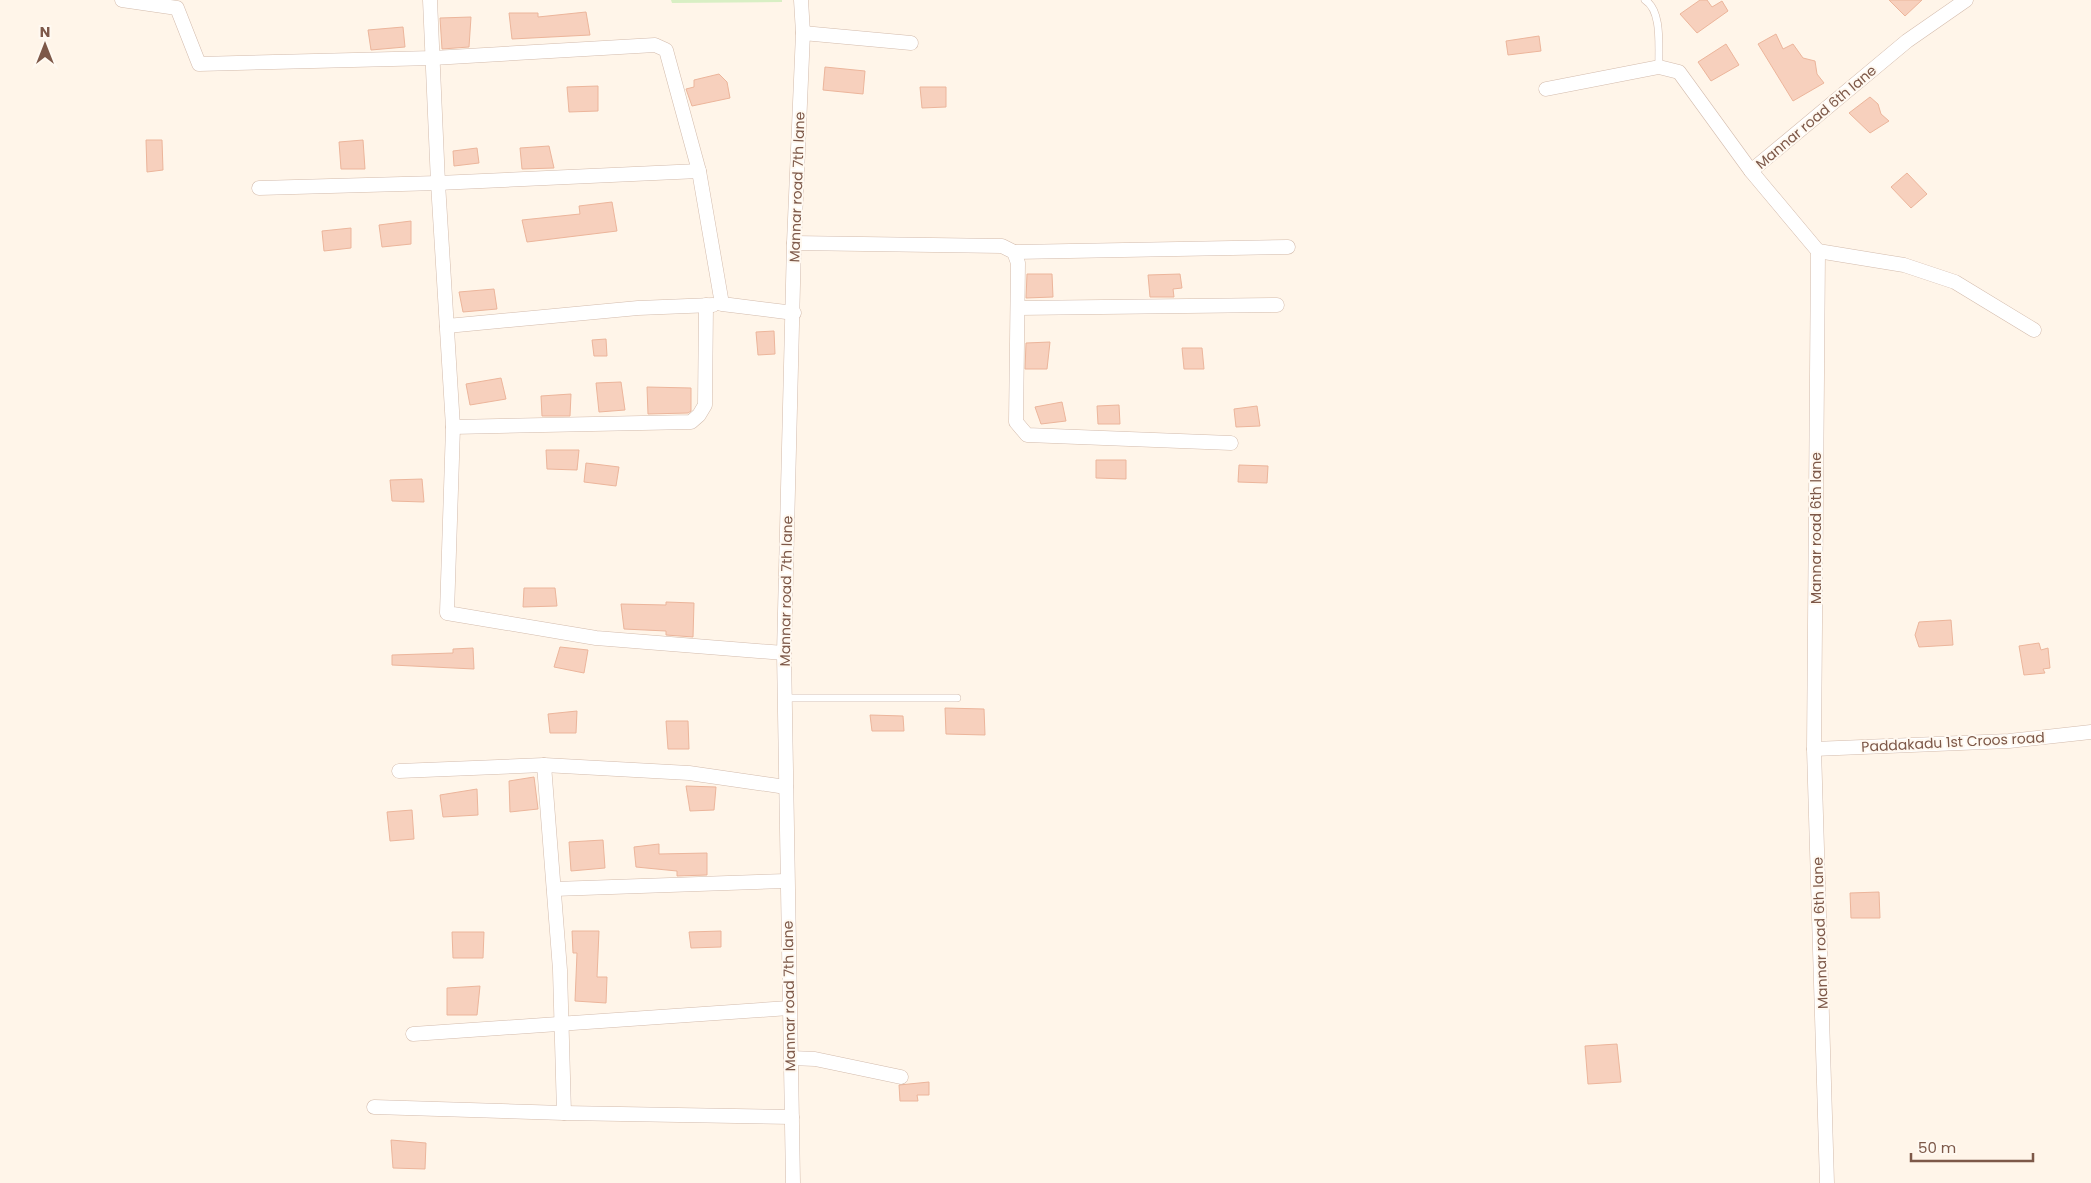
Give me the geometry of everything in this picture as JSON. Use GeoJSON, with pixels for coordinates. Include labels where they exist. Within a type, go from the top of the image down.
{"type":"FeatureCollection","features":[{"type":"Feature","properties":{"kind":"street"},"geometry":{"type":"LineString","coordinates":[[122,0],[177,8],[199,64],[433,58],[655,44],[666,50],[699,171],[722,304]]}},
{"type":"Feature","properties":{"kind":"street"},"geometry":{"type":"LineString","coordinates":[[430,0],[438,183],[453,427],[447,613],[596,638],[784,653]]}},
{"type":"Feature","properties":{"kind":"street","name":"Mannar road 7th lane"},"geometry":{"type":"LineString","coordinates":[[793,1183],[786,881],[784,653],[794,313],[794,243],[803,33],[801,0]]}},
{"type":"Feature","properties":{"kind":"street","name":"Mannar road 6th lane"},"geometry":{"type":"LineString","coordinates":[[1827,1183],[1814,749],[1818,251],[1751,171],[1907,41],[1966,0]]}},
{"type":"Feature","properties":{"kind":"street"},"geometry":{"type":"LineString","coordinates":[[803,33],[911,43]]}},
{"type":"Feature","properties":{"kind":"street"},"geometry":{"type":"LineString","coordinates":[[1546,89],[1659,67],[1679,72],[1751,171]]}},
{"type":"Feature","properties":{"kind":"street"},"geometry":{"type":"LineString","coordinates":[[259,188],[438,183],[699,171]]}},
{"type":"Feature","properties":{"kind":"street"},"geometry":{"type":"LineString","coordinates":[[794,243],[1002,246],[1014,252],[1288,247]]}},
{"type":"Feature","properties":{"kind":"street"},"geometry":{"type":"LineString","coordinates":[[1818,251],[1904,265],[1955,282],[2034,330]]}},
{"type":"Feature","properties":{"kind":"street"},"geometry":{"type":"LineString","coordinates":[[1014,252],[1018,263],[1016,422],[1027,435],[1231,442]]}},
{"type":"Feature","properties":{"kind":"street"},"geometry":{"type":"LineString","coordinates":[[448,326],[638,308],[722,304],[794,313]]}},
{"type":"Feature","properties":{"kind":"street"},"geometry":{"type":"LineString","coordinates":[[1018,308],[1277,304]]}},
{"type":"Feature","properties":{"kind":"street"},"geometry":{"type":"LineString","coordinates":[[453,427],[691,422],[699,415],[704,405],[706,305]]}},
{"type":"Feature","properties":{"kind":"street","name":"Paddakadu 1st Croos road"},"geometry":{"type":"LineString","coordinates":[[1814,749],[2009,741],[2091,732]]}},
{"type":"Feature","properties":{"kind":"street"},"geometry":{"type":"LineString","coordinates":[[544,765],[563,1023],[564,1113]]}},
{"type":"Feature","properties":{"kind":"street"},"geometry":{"type":"LineString","coordinates":[[400,771],[544,765],[689,773],[786,787]]}},
{"type":"Feature","properties":{"kind":"street"},"geometry":{"type":"LineString","coordinates":[[554,889],[786,881]]}},
{"type":"Feature","properties":{"kind":"street"},"geometry":{"type":"LineString","coordinates":[[413,1034],[790,1008]]}},
{"type":"Feature","properties":{"kind":"street"},"geometry":{"type":"LineString","coordinates":[[791,1058],[815,1059],[901,1077]]}},
{"type":"Feature","properties":{"kind":"street"},"geometry":{"type":"LineString","coordinates":[[374,1106],[564,1113],[792,1117]]}},
{"type":"Feature","properties":{"kind":"lane"},"geometry":{"type":"LineString","coordinates":[[1645,0],[1650,3],[1656,16],[1659,67]]}},
{"type":"Feature","properties":{"kind":"lane"},"geometry":{"type":"LineString","coordinates":[[784,698],[957,698]]}},
{"type":"Feature","properties":{"kind":"green space"},"geometry":{"type":"Polygon","coordinates":[[[671,0],[782,0],[782,2],[672,3],[671,0]]]}},
{"type":"Feature","properties":{"kind":"building"},"geometry":{"type":"Polygon","coordinates":[[[1700,0],[1707,0],[1712,7],[1722,1],[1728,11],[1697,33],[1680,14],[1700,0]]]}},
{"type":"Feature","properties":{"kind":"building"},"geometry":{"type":"Polygon","coordinates":[[[1889,0],[1922,0],[1905,16],[1889,0]]]}},
{"type":"Feature","properties":{"kind":"building"},"geometry":{"type":"Polygon","coordinates":[[[586,12],[590,35],[512,39],[509,13],[538,13],[538,17],[586,12]]]}},
{"type":"Feature","properties":{"kind":"building"},"geometry":{"type":"Polygon","coordinates":[[[471,17],[469,47],[442,49],[440,18],[471,17]]]}},
{"type":"Feature","properties":{"kind":"building"},"geometry":{"type":"Polygon","coordinates":[[[403,27],[405,47],[371,50],[368,30],[403,27]]]}},
{"type":"Feature","properties":{"kind":"building"},"geometry":{"type":"Polygon","coordinates":[[[1776,34],[1783,49],[1793,44],[1803,58],[1815,61],[1817,74],[1824,83],[1793,101],[1758,44],[1776,34]]]}},
{"type":"Feature","properties":{"kind":"building"},"geometry":{"type":"Polygon","coordinates":[[[1539,36],[1541,51],[1508,55],[1506,41],[1539,36]]]}},
{"type":"Feature","properties":{"kind":"building"},"geometry":{"type":"Polygon","coordinates":[[[1726,44],[1739,65],[1711,81],[1698,62],[1726,44]]]}},
{"type":"Feature","properties":{"kind":"building"},"geometry":{"type":"Polygon","coordinates":[[[825,67],[865,71],[863,94],[823,90],[825,67]]]}},
{"type":"Feature","properties":{"kind":"building"},"geometry":{"type":"Polygon","coordinates":[[[719,74],[727,82],[730,98],[692,106],[686,89],[694,87],[694,80],[719,74]]]}},
{"type":"Feature","properties":{"kind":"building"},"geometry":{"type":"Polygon","coordinates":[[[598,86],[598,111],[569,112],[567,87],[598,86]]]}},
{"type":"Feature","properties":{"kind":"building"},"geometry":{"type":"Polygon","coordinates":[[[920,87],[946,87],[946,107],[922,108],[920,87]]]}},
{"type":"Feature","properties":{"kind":"building"},"geometry":{"type":"Polygon","coordinates":[[[1870,97],[1878,104],[1881,114],[1889,121],[1870,133],[1849,113],[1870,97]]]}},
{"type":"Feature","properties":{"kind":"building"},"geometry":{"type":"Polygon","coordinates":[[[146,140],[162,140],[163,170],[147,172],[146,140]]]}},
{"type":"Feature","properties":{"kind":"building"},"geometry":{"type":"Polygon","coordinates":[[[363,140],[365,169],[341,169],[339,142],[363,140]]]}},
{"type":"Feature","properties":{"kind":"building"},"geometry":{"type":"Polygon","coordinates":[[[549,146],[554,168],[522,169],[520,148],[549,146]]]}},
{"type":"Feature","properties":{"kind":"building"},"geometry":{"type":"Polygon","coordinates":[[[477,148],[479,163],[454,166],[453,151],[477,148]]]}},
{"type":"Feature","properties":{"kind":"building"},"geometry":{"type":"Polygon","coordinates":[[[1907,173],[1927,194],[1911,208],[1891,187],[1907,173]]]}},
{"type":"Feature","properties":{"kind":"building"},"geometry":{"type":"Polygon","coordinates":[[[612,202],[617,231],[527,242],[522,220],[580,214],[579,206],[612,202]]]}},
{"type":"Feature","properties":{"kind":"building"},"geometry":{"type":"Polygon","coordinates":[[[411,221],[411,244],[382,247],[379,225],[411,221]]]}},
{"type":"Feature","properties":{"kind":"building"},"geometry":{"type":"Polygon","coordinates":[[[351,228],[351,248],[324,251],[322,231],[351,228]]]}},
{"type":"Feature","properties":{"kind":"building"},"geometry":{"type":"Polygon","coordinates":[[[1027,274],[1052,274],[1053,297],[1026,298],[1027,274]]]}},
{"type":"Feature","properties":{"kind":"building"},"geometry":{"type":"Polygon","coordinates":[[[1180,274],[1182,288],[1173,289],[1174,297],[1150,297],[1148,275],[1180,274]]]}},
{"type":"Feature","properties":{"kind":"building"},"geometry":{"type":"Polygon","coordinates":[[[494,289],[497,309],[463,312],[459,292],[494,289]]]}},
{"type":"Feature","properties":{"kind":"building"},"geometry":{"type":"Polygon","coordinates":[[[774,331],[775,354],[758,355],[756,332],[774,331]]]}},
{"type":"Feature","properties":{"kind":"building"},"geometry":{"type":"Polygon","coordinates":[[[606,339],[607,356],[594,356],[592,340],[606,339]]]}},
{"type":"Feature","properties":{"kind":"building"},"geometry":{"type":"Polygon","coordinates":[[[1050,342],[1047,369],[1025,369],[1026,343],[1050,342]]]}},
{"type":"Feature","properties":{"kind":"building"},"geometry":{"type":"Polygon","coordinates":[[[1182,348],[1202,348],[1204,369],[1184,369],[1182,348]]]}},
{"type":"Feature","properties":{"kind":"building"},"geometry":{"type":"Polygon","coordinates":[[[501,378],[506,399],[470,405],[466,384],[501,378]]]}},
{"type":"Feature","properties":{"kind":"building"},"geometry":{"type":"Polygon","coordinates":[[[621,382],[625,410],[599,412],[596,383],[621,382]]]}},
{"type":"Feature","properties":{"kind":"building"},"geometry":{"type":"Polygon","coordinates":[[[647,387],[691,388],[691,411],[688,413],[648,414],[647,387]]]}},
{"type":"Feature","properties":{"kind":"building"},"geometry":{"type":"Polygon","coordinates":[[[571,394],[570,416],[542,416],[541,396],[571,394]]]}},
{"type":"Feature","properties":{"kind":"building"},"geometry":{"type":"Polygon","coordinates":[[[1062,402],[1066,421],[1041,424],[1035,407],[1062,402]]]}},
{"type":"Feature","properties":{"kind":"building"},"geometry":{"type":"Polygon","coordinates":[[[1119,405],[1120,424],[1098,424],[1097,406],[1119,405]]]}},
{"type":"Feature","properties":{"kind":"building"},"geometry":{"type":"Polygon","coordinates":[[[1257,406],[1260,426],[1236,427],[1234,409],[1257,406]]]}},
{"type":"Feature","properties":{"kind":"building"},"geometry":{"type":"Polygon","coordinates":[[[546,450],[579,450],[577,470],[547,469],[546,450]]]}},
{"type":"Feature","properties":{"kind":"building"},"geometry":{"type":"Polygon","coordinates":[[[1096,460],[1126,460],[1126,479],[1096,478],[1096,460]]]}},
{"type":"Feature","properties":{"kind":"building"},"geometry":{"type":"Polygon","coordinates":[[[586,463],[619,467],[616,486],[584,482],[586,463]]]}},
{"type":"Feature","properties":{"kind":"building"},"geometry":{"type":"Polygon","coordinates":[[[1239,465],[1268,466],[1267,483],[1238,482],[1239,465]]]}},
{"type":"Feature","properties":{"kind":"building"},"geometry":{"type":"Polygon","coordinates":[[[422,479],[424,502],[392,501],[390,480],[422,479]]]}},
{"type":"Feature","properties":{"kind":"building"},"geometry":{"type":"Polygon","coordinates":[[[524,588],[555,588],[557,606],[523,607],[524,588]]]}},
{"type":"Feature","properties":{"kind":"building"},"geometry":{"type":"Polygon","coordinates":[[[666,602],[694,603],[693,637],[666,635],[666,631],[624,629],[621,604],[666,605],[666,602]]]}},
{"type":"Feature","properties":{"kind":"building"},"geometry":{"type":"Polygon","coordinates":[[[1951,620],[1953,645],[1919,647],[1915,635],[1919,622],[1951,620]]]}},
{"type":"Feature","properties":{"kind":"building"},"geometry":{"type":"Polygon","coordinates":[[[2039,643],[2041,650],[2048,648],[2050,668],[2043,669],[2045,673],[2024,675],[2019,646],[2039,643]]]}},
{"type":"Feature","properties":{"kind":"building"},"geometry":{"type":"Polygon","coordinates":[[[560,647],[588,650],[584,673],[554,667],[560,647]]]}},
{"type":"Feature","properties":{"kind":"building"},"geometry":{"type":"Polygon","coordinates":[[[473,648],[474,669],[392,665],[392,655],[453,653],[453,649],[473,648]]]}},
{"type":"Feature","properties":{"kind":"building"},"geometry":{"type":"Polygon","coordinates":[[[945,708],[984,709],[985,735],[946,734],[945,708]]]}},
{"type":"Feature","properties":{"kind":"building"},"geometry":{"type":"Polygon","coordinates":[[[577,711],[576,733],[550,733],[548,714],[577,711]]]}},
{"type":"Feature","properties":{"kind":"building"},"geometry":{"type":"Polygon","coordinates":[[[870,715],[903,716],[904,731],[872,731],[870,715]]]}},
{"type":"Feature","properties":{"kind":"building"},"geometry":{"type":"Polygon","coordinates":[[[666,721],[688,721],[689,749],[668,749],[666,721]]]}},
{"type":"Feature","properties":{"kind":"building"},"geometry":{"type":"Polygon","coordinates":[[[534,777],[538,809],[510,812],[509,781],[534,777]]]}},
{"type":"Feature","properties":{"kind":"building"},"geometry":{"type":"Polygon","coordinates":[[[686,786],[716,787],[714,810],[690,811],[686,786]]]}},
{"type":"Feature","properties":{"kind":"building"},"geometry":{"type":"Polygon","coordinates":[[[477,789],[478,815],[443,817],[440,795],[477,789]]]}},
{"type":"Feature","properties":{"kind":"building"},"geometry":{"type":"Polygon","coordinates":[[[412,810],[414,839],[390,841],[387,812],[412,810]]]}},
{"type":"Feature","properties":{"kind":"building"},"geometry":{"type":"Polygon","coordinates":[[[603,840],[605,868],[571,871],[569,842],[603,840]]]}},
{"type":"Feature","properties":{"kind":"building"},"geometry":{"type":"Polygon","coordinates":[[[659,844],[659,854],[707,853],[707,875],[677,876],[677,871],[636,867],[634,847],[659,844]]]}},
{"type":"Feature","properties":{"kind":"building"},"geometry":{"type":"Polygon","coordinates":[[[1879,892],[1880,918],[1851,918],[1850,893],[1879,892]]]}},
{"type":"Feature","properties":{"kind":"building"},"geometry":{"type":"Polygon","coordinates":[[[572,931],[599,931],[597,977],[607,977],[606,1003],[575,1001],[577,953],[573,953],[572,931]]]}},
{"type":"Feature","properties":{"kind":"building"},"geometry":{"type":"Polygon","coordinates":[[[721,931],[721,947],[691,948],[689,932],[721,931]]]}},
{"type":"Feature","properties":{"kind":"building"},"geometry":{"type":"Polygon","coordinates":[[[452,932],[484,932],[483,958],[453,958],[452,932]]]}},
{"type":"Feature","properties":{"kind":"building"},"geometry":{"type":"Polygon","coordinates":[[[480,986],[477,1015],[447,1015],[447,988],[480,986]]]}},
{"type":"Feature","properties":{"kind":"building"},"geometry":{"type":"Polygon","coordinates":[[[1617,1044],[1621,1082],[1588,1084],[1585,1046],[1617,1044]]]}},
{"type":"Feature","properties":{"kind":"building"},"geometry":{"type":"Polygon","coordinates":[[[929,1082],[929,1095],[917,1095],[918,1101],[900,1101],[899,1085],[929,1082]]]}},
{"type":"Feature","properties":{"kind":"building"},"geometry":{"type":"Polygon","coordinates":[[[391,1140],[426,1143],[425,1169],[393,1168],[391,1140]]]}}]}
